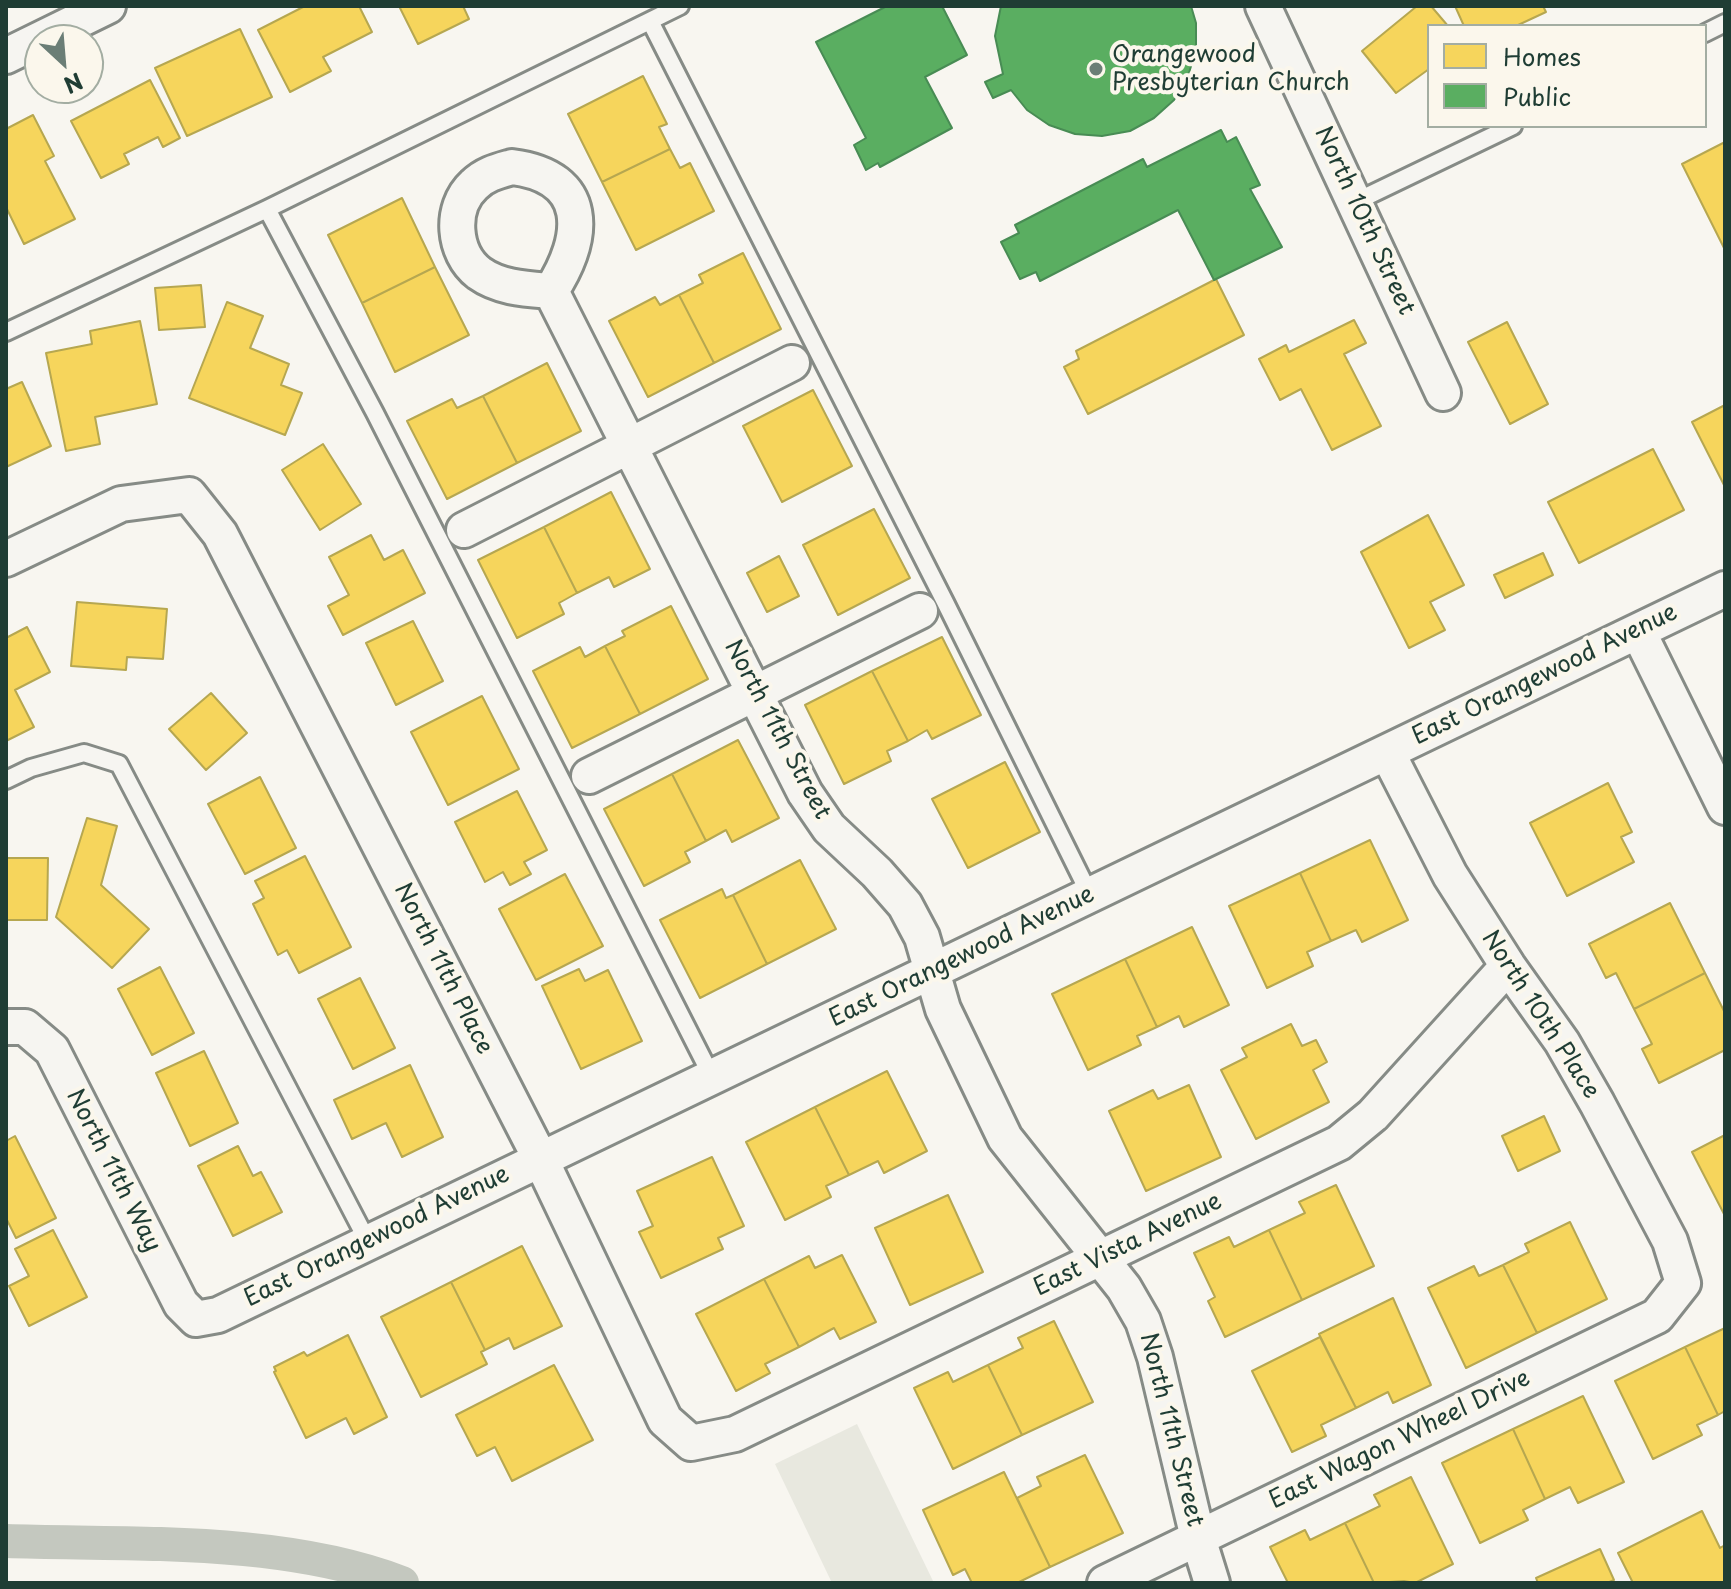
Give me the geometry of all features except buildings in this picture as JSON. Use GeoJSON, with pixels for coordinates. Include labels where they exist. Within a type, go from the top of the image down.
{"type":"FeatureCollection","features":[{"type":"Feature","properties":{"kind":"street"},"geometry":{"type":"LineString","coordinates":[[6,56],[108,6]]}},
{"type":"Feature","properties":{"kind":"street","name":"North 10th Street"},"geometry":{"type":"LineString","coordinates":[[1263,6],[1443,393]]}},
{"type":"Feature","properties":{"kind":"street","name":"North 11th Street"},"geometry":{"type":"LineString","coordinates":[[551,291],[805,793],[829,828],[877,873],[905,905],[922,937],[943,1009],[1005,1138],[1124,1288],[1143,1321],[1155,1357],[1198,1538],[1212,1583]]}},
{"type":"Feature","properties":{"kind":"street"},"geometry":{"type":"LineString","coordinates":[[464,530],[792,363]]}},
{"type":"Feature","properties":{"kind":"street","name":"North 11th Place"},"geometry":{"type":"LineString","coordinates":[[6,559],[121,504],[189,495],[220,534],[540,1158],[665,1420],[691,1443]]}},
{"type":"Feature","properties":{"kind":"street","name":"East Orangewood Avenue"},"geometry":{"type":"LineString","coordinates":[[196,1319],[218,1315],[1725,589]]}},
{"type":"Feature","properties":{"kind":"street"},"geometry":{"type":"LineString","coordinates":[[589,776],[920,611]]}},
{"type":"Feature","properties":{"kind":"street"},"geometry":{"type":"LineString","coordinates":[[1638,631],[1725,807]]}},
{"type":"Feature","properties":{"kind":"street","name":"North 10th Place"},"geometry":{"type":"LineString","coordinates":[[1387,752],[1450,875],[1508,966],[1562,1042],[1597,1103],[1670,1241],[1683,1283]]}},
{"type":"Feature","properties":{"kind":"street","name":"East Vista Avenue"},"geometry":{"type":"LineString","coordinates":[[691,1443],[735,1434],[1339,1143],[1373,1115],[1508,966]]}},
{"type":"Feature","properties":{"kind":"street","name":"North 11th Way"},"geometry":{"type":"LineString","coordinates":[[16,1027],[52,1050],[181,1304],[196,1319]]}},
{"type":"Feature","properties":{"kind":"street","name":"East Wagon Wheel Drive"},"geometry":{"type":"LineString","coordinates":[[1105,1583],[1657,1316],[1683,1283]]}},
{"type":"Feature","properties":{"kind":"lane"},"geometry":{"type":"LineString","coordinates":[[6,332],[267,209],[680,6]]}},
{"type":"Feature","properties":{"kind":"lane"},"geometry":{"type":"LineString","coordinates":[[650,21],[1090,895]]}},
{"type":"Feature","properties":{"kind":"lane"},"geometry":{"type":"LineString","coordinates":[[1707,32],[1725,23]]}},
{"type":"Feature","properties":{"kind":"lane"},"geometry":{"type":"LineString","coordinates":[[1355,202],[1509,128]]}},
{"type":"Feature","properties":{"kind":"lane"},"geometry":{"type":"LineString","coordinates":[[267,209],[382,427],[712,1077]]}},
{"type":"Feature","properties":{"kind":"lane"},"geometry":{"type":"LineString","coordinates":[[6,780],[31,768],[84,753],[119,764],[368,1242]]}},
{"type":"Feature","properties":{"kind":"shaded area"},"geometry":{"type":"Polygon","coordinates":[[[857,1424],[934,1583],[832,1583],[775,1464],[857,1424]]]}},
{"type":"Feature","properties":{"kind":"waterway"},"geometry":{"type":"LineString","coordinates":[[6,1541],[207,1546],[258,1551],[356,1568],[402,1583]]}},
{"type":"Feature","properties":{"kind":"place","name":"Orangewood Presbyterian Church"},"geometry":{"type":"Point","coordinates":[1096,69]}}]}
